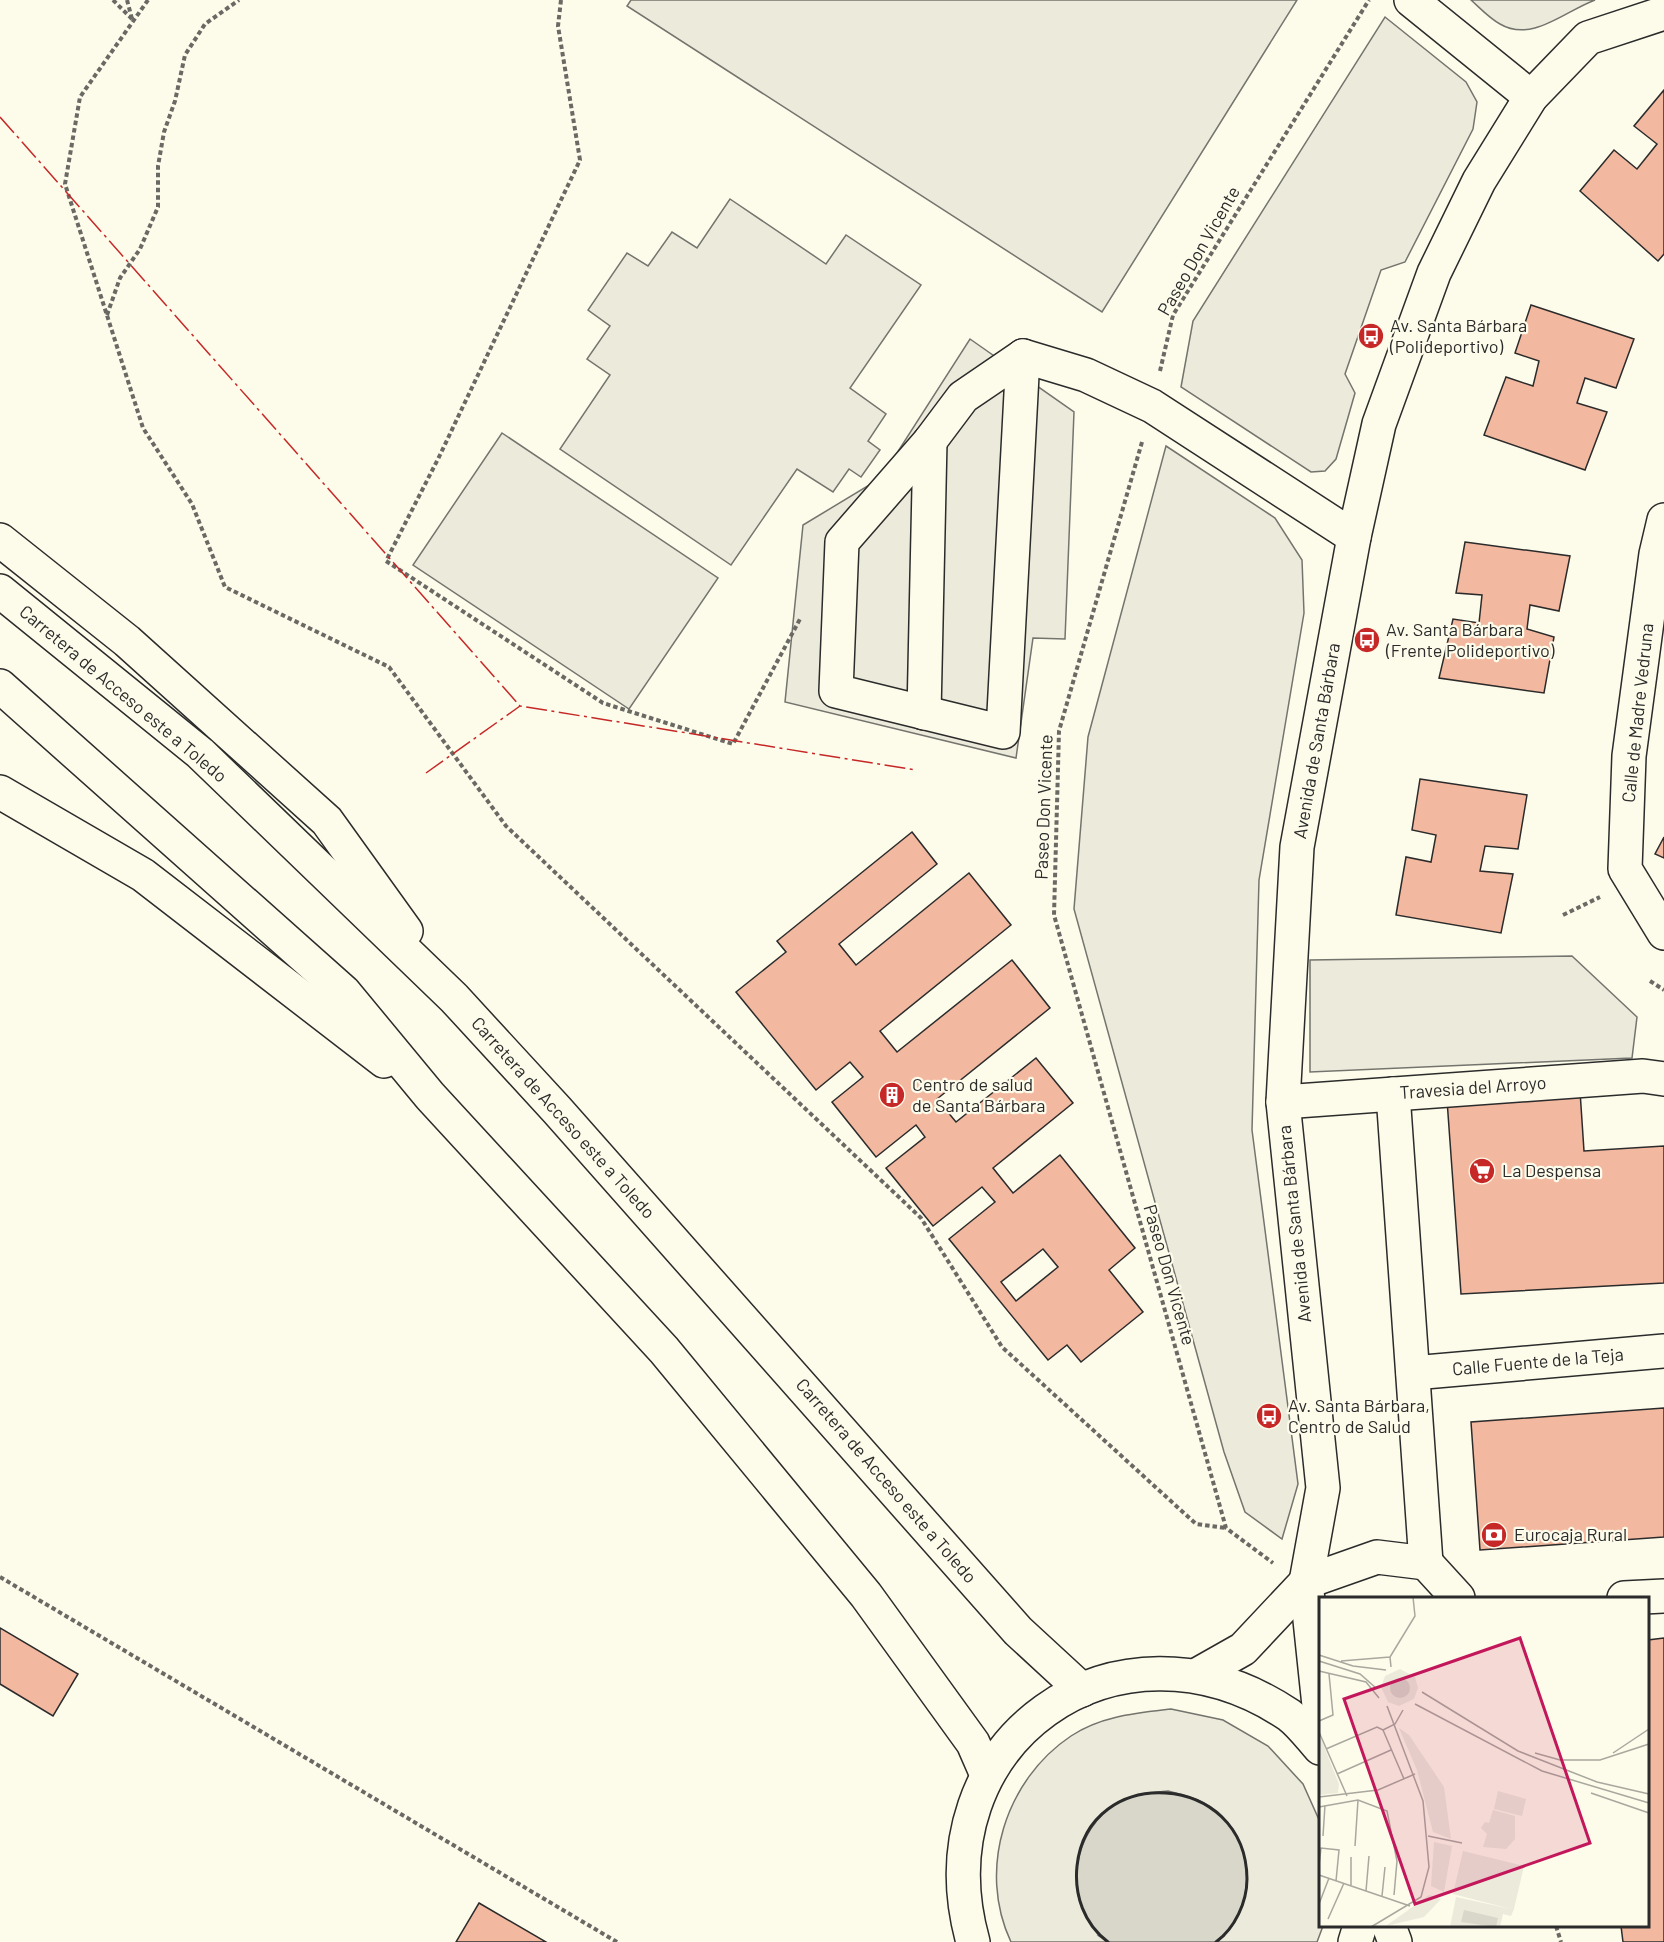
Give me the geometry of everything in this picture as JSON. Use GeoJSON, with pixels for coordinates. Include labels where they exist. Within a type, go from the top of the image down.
{"type":"FeatureCollection","features":[{"type":"Feature","properties":{"kind":"main road"},"geometry":{"type":"LineString","coordinates":[[1412,0],[1531,97]]}},
{"type":"Feature","properties":{"kind":"main road","name":"Avenida de Santa Bárbara"},"geometry":{"type":"LineString","coordinates":[[1319,1706],[1306,1582],[1323,1488],[1283,1102],[1297,847],[1354,537],[1379,424],[1434,273],[1479,182],[1531,97],[1588,38],[1656,19]]}},
{"type":"Feature","properties":{"kind":"main road"},"geometry":{"type":"LineString","coordinates":[[1023,356],[1086,375],[1152,406],[1354,537]]}},
{"type":"Feature","properties":{"kind":"main road"},"geometry":{"type":"LineString","coordinates":[[1023,356],[1003,732],[836,691],[842,542],[930,441],[963,397],[1023,356]]}},
{"type":"Feature","properties":{"kind":"main road"},"geometry":{"type":"LineString","coordinates":[[924,713],[930,441]]}},
{"type":"Feature","properties":{"kind":"main road","name":"Calle de Madre Vedruna"},"geometry":{"type":"LineString","coordinates":[[1664,520],[1656,554],[1629,756],[1625,869],[1664,933]]}},
{"type":"Feature","properties":{"kind":"main road"},"geometry":{"type":"LineString","coordinates":[[0,540],[127,641],[327,821],[454,998]]}},
{"type":"Feature","properties":{"kind":"main road","name":"Carretera de Acceso este a Toledo"},"geometry":{"type":"LineString","coordinates":[[0,591],[200,753],[454,998],[565,1119],[1018,1631],[1082,1689]]}},
{"type":"Feature","properties":{"kind":"main road"},"geometry":{"type":"LineString","coordinates":[[0,686],[344,992],[430,1096],[664,1350],[859,1586],[973,1743],[987,1775]]}},
{"type":"Feature","properties":{"kind":"main road"},"geometry":{"type":"LineString","coordinates":[[0,792],[143,874],[430,1096]]}},
{"type":"Feature","properties":{"kind":"main road"},"geometry":{"type":"LineString","coordinates":[[0,815],[143,874]]}},
{"type":"Feature","properties":{"kind":"main road","name":"Travesia del Arroyo"},"geometry":{"type":"LineString","coordinates":[[1283,1102],[1642,1076],[1664,1079]]}},
{"type":"Feature","properties":{"kind":"main road"},"geometry":{"type":"LineString","coordinates":[[1393,1094],[1426,1563],[1456,1597]]}},
{"type":"Feature","properties":{"kind":"main road","name":"Calle Fuente de la Teja"},"geometry":{"type":"LineString","coordinates":[[1413,1373],[1664,1352]]}},
{"type":"Feature","properties":{"kind":"main road"},"geometry":{"type":"LineString","coordinates":[[1197,1676],[1243,1649],[1306,1582],[1377,1557],[1426,1563]]}},
{"type":"Feature","properties":{"kind":"main road"},"geometry":{"type":"LineString","coordinates":[[1649,1597],[1664,1596]]}},
{"type":"Feature","properties":{"kind":"main road"},"geometry":{"type":"LineString","coordinates":[[973,1942],[962,1900],[962,1857],[970,1815],[987,1775],[1005,1748],[1028,1725],[1054,1705],[1082,1689],[1119,1677],[1158,1673],[1197,1676],[1246,1690],[1291,1717],[1319,1747]]}},
{"type":"Feature","properties":{"kind":"main road"},"geometry":{"type":"LineString","coordinates":[[1389,1927],[1395,1942]]}},
{"type":"Feature","properties":{"kind":"path"},"geometry":{"type":"LineString","coordinates":[[113,0],[132,20]]}},
{"type":"Feature","properties":{"kind":"path"},"geometry":{"type":"LineString","coordinates":[[128,0],[132,20]]}},
{"type":"Feature","properties":{"kind":"path"},"geometry":{"type":"LineString","coordinates":[[148,0],[81,97],[65,184],[143,429],[192,504],[225,587],[389,668],[506,826],[921,1218],[1002,1347],[1196,1524],[1226,1528],[1274,1564],[1306,1582]]}},
{"type":"Feature","properties":{"kind":"path"},"geometry":{"type":"LineString","coordinates":[[107,316],[120,278],[140,249],[158,207],[158,166],[164,132],[175,101],[185,55],[205,24],[239,0]]}},
{"type":"Feature","properties":{"kind":"path"},"geometry":{"type":"LineString","coordinates":[[561,0],[558,26],[580,160],[439,457],[386,561],[603,703],[733,744],[804,613]]}},
{"type":"Feature","properties":{"kind":"path","name":"Paseo Don Vicente"},"geometry":{"type":"LineString","coordinates":[[1226,1528],[1054,915],[1059,731],[1152,406],[1173,315],[1369,0]]}},
{"type":"Feature","properties":{"kind":"path"},"geometry":{"type":"LineString","coordinates":[[1650,981],[1664,990]]}},
{"type":"Feature","properties":{"kind":"path"},"geometry":{"type":"LineString","coordinates":[[0,1577],[617,1942]]}},
{"type":"Feature","properties":{"kind":"path"},"geometry":{"type":"LineString","coordinates":[[1556,1927],[1561,1942]]}},
{"type":"Feature","properties":{"kind":"shaded area"},"geometry":{"type":"Polygon","coordinates":[[[631,0],[1297,0],[1102,312],[627,6],[631,0]]]}},
{"type":"Feature","properties":{"kind":"shaded area"},"geometry":{"type":"Polygon","coordinates":[[[1471,0],[1595,0],[1548,23],[1524,30],[1512,29],[1500,24],[1471,0]]]}},
{"type":"Feature","properties":{"kind":"shaded area"},"geometry":{"type":"Polygon","coordinates":[[[1385,17],[1466,82],[1477,102],[1473,129],[1405,262],[1381,270],[1345,374],[1355,393],[1336,459],[1325,471],[1311,472],[1181,387],[1193,321],[1385,17]]]}},
{"type":"Feature","properties":{"kind":"shaded area"},"geometry":{"type":"Polygon","coordinates":[[[730,199],[826,264],[846,235],[921,285],[850,388],[886,414],[868,441],[880,450],[861,477],[849,469],[833,492],[797,469],[731,565],[560,449],[610,375],[587,359],[610,326],[588,310],[627,253],[648,266],[672,232],[697,248],[730,199]]]}},
{"type":"Feature","properties":{"kind":"shaded area"},"geometry":{"type":"Polygon","coordinates":[[[970,339],[1074,412],[1065,639],[1033,638],[1016,758],[785,702],[803,525],[881,478],[970,339]]]}},
{"type":"Feature","properties":{"kind":"shaded area"},"geometry":{"type":"Polygon","coordinates":[[[502,433],[718,578],[629,709],[413,565],[502,433]]]}},
{"type":"Feature","properties":{"kind":"shaded area"},"geometry":{"type":"Polygon","coordinates":[[[1166,446],[1275,518],[1302,560],[1304,613],[1259,880],[1252,1130],[1298,1484],[1282,1539],[1245,1512],[1224,1452],[1074,909],[1088,737],[1166,446]]]}},
{"type":"Feature","properties":{"kind":"shaded area"},"geometry":{"type":"Polygon","coordinates":[[[1572,956],[1637,1017],[1632,1058],[1310,1072],[1310,960],[1572,956]]]}},
{"type":"Feature","properties":{"kind":"shaded area"},"geometry":{"type":"Polygon","coordinates":[[[1171,1709],[1223,1720],[1268,1746],[1303,1784],[1319,1820],[1319,1927],[1323,1927],[1317,1942],[1216,1942],[1223,1937],[1099,1936],[1108,1942],[1011,1942],[1001,1914],[997,1886],[998,1857],[1004,1829],[1014,1802],[1029,1777],[1048,1755],[1071,1736],[1094,1724],[1120,1716],[1171,1709]]]}},
{"type":"Feature","properties":{"kind":"shaded area"},"geometry":{"type":"Polygon","coordinates":[[[1168,1791],[1210,1806],[1233,1830],[1246,1863],[1247,1880],[1239,1914],[1216,1942],[1108,1942],[1093,1928],[1083,1911],[1078,1893],[1076,1874],[1079,1855],[1086,1837],[1111,1807],[1124,1799],[1168,1791]]]}},
{"type":"Feature","properties":{"kind":"building"},"geometry":{"type":"Polygon","coordinates":[[[1664,90],[1664,254],[1658,261],[1580,191],[1614,150],[1637,169],[1657,144],[1634,126],[1664,90]]]}},
{"type":"Feature","properties":{"kind":"building"},"geometry":{"type":"Polygon","coordinates":[[[1531,305],[1634,339],[1616,388],[1585,378],[1577,403],[1607,412],[1585,470],[1484,435],[1506,377],[1533,386],[1539,361],[1515,353],[1531,305]]]}},
{"type":"Feature","properties":{"kind":"building"},"geometry":{"type":"Polygon","coordinates":[[[1465,542],[1570,556],[1559,611],[1530,605],[1527,629],[1554,637],[1544,693],[1439,678],[1453,619],[1479,623],[1482,595],[1456,593],[1465,542]]]}},
{"type":"Feature","properties":{"kind":"building"},"geometry":{"type":"Polygon","coordinates":[[[1420,779],[1527,795],[1518,849],[1485,846],[1480,871],[1513,874],[1501,933],[1396,915],[1406,857],[1431,862],[1436,835],[1412,830],[1420,779]]]}},
{"type":"Feature","properties":{"kind":"building","name":"Centro de salud de Santa Bárbara"},"geometry":{"type":"Polygon","coordinates":[[[912,832],[937,864],[839,944],[856,965],[969,873],[1011,925],[880,1031],[897,1052],[1012,960],[1050,1008],[937,1099],[956,1122],[1036,1058],[1073,1103],[993,1168],[1013,1193],[1060,1155],[1135,1248],[1109,1270],[1143,1312],[1081,1362],[1067,1345],[1048,1360],[949,1239],[995,1202],[982,1187],[933,1226],[886,1168],[925,1137],[916,1125],[876,1157],[832,1102],[863,1077],[850,1062],[816,1090],[736,992],[786,952],[777,941],[912,832]],[[1043,1249],[1001,1282],[1016,1301],[1058,1267],[1043,1249]]]}},
{"type":"Feature","properties":{"kind":"building"},"geometry":{"type":"Polygon","coordinates":[[[1664,837],[1664,858],[1655,854],[1664,837]]]}},
{"type":"Feature","properties":{"kind":"building"},"geometry":{"type":"Polygon","coordinates":[[[1580,1091],[1584,1151],[1664,1146],[1664,1283],[1461,1294],[1447,1100],[1580,1091]]]}},
{"type":"Feature","properties":{"kind":"building"},"geometry":{"type":"Polygon","coordinates":[[[1664,1408],[1664,1537],[1480,1550],[1471,1422],[1664,1408]]]}},
{"type":"Feature","properties":{"kind":"building"},"geometry":{"type":"Polygon","coordinates":[[[0,1628],[78,1674],[53,1716],[0,1684],[0,1628]]]}},
{"type":"Feature","properties":{"kind":"building"},"geometry":{"type":"Polygon","coordinates":[[[1664,1638],[1664,1942],[1623,1942],[1621,1927],[1649,1927],[1649,1640],[1664,1638]]]}},
{"type":"Feature","properties":{"kind":"building"},"geometry":{"type":"Polygon","coordinates":[[[479,1903],[546,1942],[456,1942],[479,1903]]]}},
{"type":"Feature","properties":{"kind":"wall"},"geometry":{"type":"LineString","coordinates":[[1108,1942],[1087,1918],[1077,1888],[1077,1866],[1087,1832],[1108,1809],[1135,1796],[1166,1793],[1196,1800],[1222,1817],[1240,1843],[1247,1879],[1245,1897],[1234,1922],[1216,1942]]}},
{"type":"Feature","properties":{"kind":"power"},"geometry":{"type":"LineString","coordinates":[[0,117],[520,706],[916,770]]}},
{"type":"Feature","properties":{"kind":"power"},"geometry":{"type":"LineString","coordinates":[[426,773],[520,706]]}},
{"type":"Feature","properties":{"kind":"place","name":"Av. Santa Bárbara (Polideportivo)"},"geometry":{"type":"Point","coordinates":[1371,336]}},
{"type":"Feature","properties":{"kind":"place","name":"Av. Santa Bárbara (Frente Polideportivo)"},"geometry":{"type":"Point","coordinates":[1367,640]}},
{"type":"Feature","properties":{"kind":"place","name":"Centro de salud de Santa Bárbara"},"geometry":{"type":"Point","coordinates":[892,1095]}},
{"type":"Feature","properties":{"kind":"place","name":"La Despensa"},"geometry":{"type":"Point","coordinates":[1482,1171]}},
{"type":"Feature","properties":{"kind":"place","name":"Av. Santa Bárbara, Centro de Salud"},"geometry":{"type":"Point","coordinates":[1269,1416]}},
{"type":"Feature","properties":{"kind":"place","name":"Eurocaja Rural"},"geometry":{"type":"Point","coordinates":[1494,1535]}}]}
